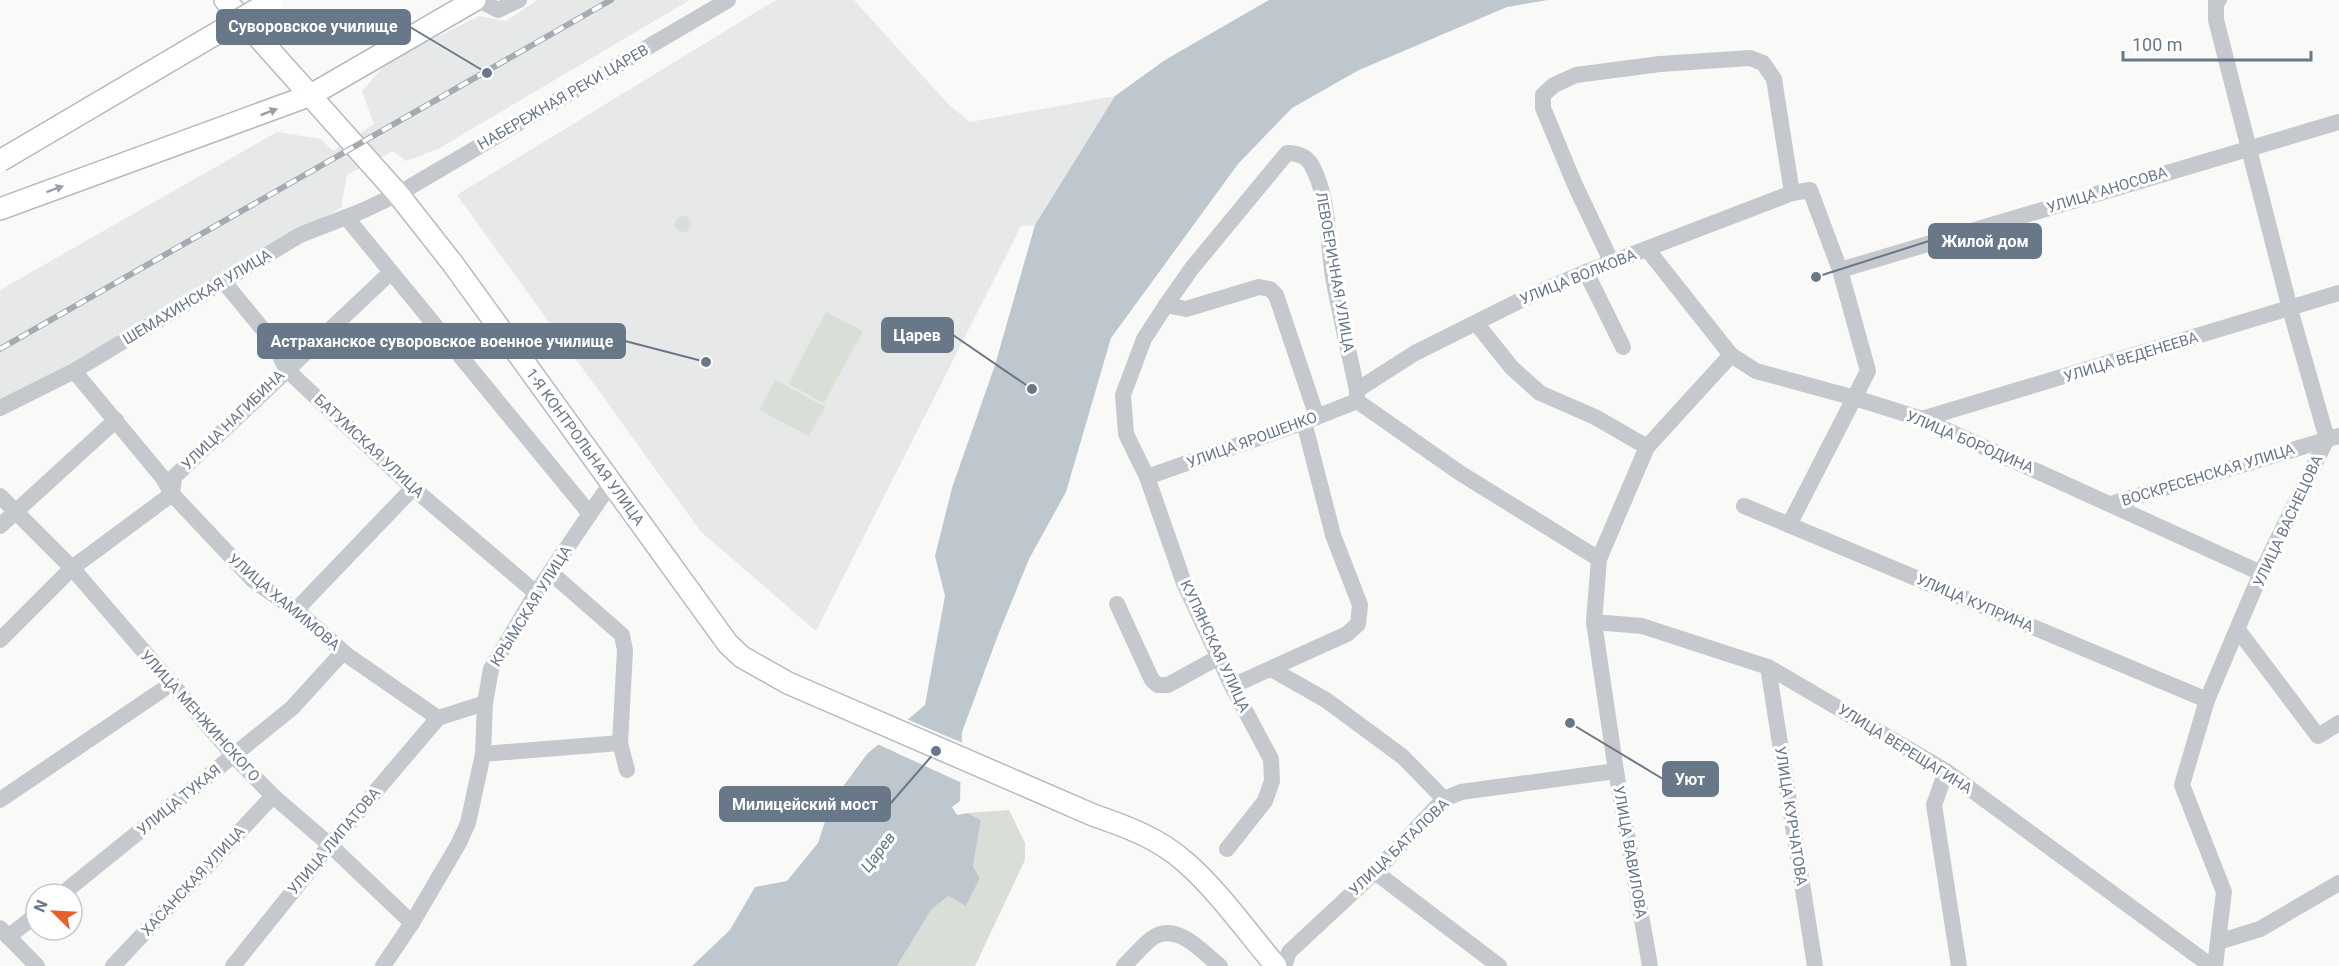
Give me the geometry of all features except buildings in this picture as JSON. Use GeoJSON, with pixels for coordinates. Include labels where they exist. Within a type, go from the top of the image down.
{"type":"FeatureCollection","features":[{"type":"Feature","properties":{"kind":"main road","name":"1-Я КОНТРОЛЬНАЯ УЛИЦА"},"geometry":{"type":"LineString","coordinates":[[225,0],[398,194],[453,264],[728,644],[742,657],[788,683],[1093,815],[1134,829],[1183,860],[1201,877],[1276,966]]}},
{"type":"Feature","properties":{"kind":"main road"},"geometry":{"type":"LineString","coordinates":[[0,161],[273,0]]}},
{"type":"Feature","properties":{"kind":"main road"},"geometry":{"type":"LineString","coordinates":[[0,209],[311,95],[477,0]]}},
{"type":"Feature","properties":{"kind":"street"},"geometry":{"type":"LineString","coordinates":[[477,0],[498,10],[519,0]]}},
{"type":"Feature","properties":{"kind":"street","name":"НАБЕРЕЖНАЯ РЕКИ ЦАРЕВ"},"geometry":{"type":"LineString","coordinates":[[398,194],[728,0]]}},
{"type":"Feature","properties":{"kind":"street","name":"УЛИЦА ВАСНЕЦОВА"},"geometry":{"type":"LineString","coordinates":[[2213,966],[2224,892],[2182,785],[2207,700],[2261,573],[2333,437],[2290,309],[2216,20],[2216,2],[2219,0]]}},
{"type":"Feature","properties":{"kind":"street"},"geometry":{"type":"LineString","coordinates":[[1612,263],[1575,185],[1543,108],[1543,95],[1554,86],[1576,75],[1660,64],[1750,58],[1763,63],[1774,79],[1792,193]]}},
{"type":"Feature","properties":{"kind":"street","name":"УЛИЦА АНОСОВА"},"geometry":{"type":"LineString","coordinates":[[1840,270],[2339,122]]}},
{"type":"Feature","properties":{"kind":"street","name":"ЛЕВОЕРИЧНАЯ УЛИЦА"},"geometry":{"type":"LineString","coordinates":[[1126,434],[1123,395],[1144,339],[1192,268],[1287,153],[1298,153],[1310,161],[1326,211],[1333,276],[1357,395]]}},
{"type":"Feature","properties":{"kind":"street","name":"УЛИЦА ВОЛКОВА"},"geometry":{"type":"LineString","coordinates":[[1357,395],[1415,353],[1523,299],[1586,272],[1792,193],[1810,190],[1840,270]]}},
{"type":"Feature","properties":{"kind":"street","name":"ШЕМАХИНСКАЯ УЛИЦА"},"geometry":{"type":"LineString","coordinates":[[0,408],[74,371],[300,236],[398,194]]}},
{"type":"Feature","properties":{"kind":"street"},"geometry":{"type":"LineString","coordinates":[[346,218],[590,514]]}},
{"type":"Feature","properties":{"kind":"street","name":"УЛИЦА БОРОДИНА"},"geometry":{"type":"LineString","coordinates":[[1647,249],[1731,355],[1756,371],[1922,419],[2261,573]]}},
{"type":"Feature","properties":{"kind":"street"},"geometry":{"type":"LineString","coordinates":[[1789,525],[1868,371],[1840,270]]}},
{"type":"Feature","properties":{"kind":"street","name":"УЛИЦА НАГИБИНА"},"geometry":{"type":"LineString","coordinates":[[172,494],[174,477],[391,272]]}},
{"type":"Feature","properties":{"kind":"street"},"geometry":{"type":"LineString","coordinates":[[1586,272],[1623,347]]}},
{"type":"Feature","properties":{"kind":"street","name":"БАТУМСКАЯ УЛИЦА"},"geometry":{"type":"LineString","coordinates":[[224,282],[274,343],[286,369],[413,488],[536,593]]}},
{"type":"Feature","properties":{"kind":"street"},"geometry":{"type":"LineString","coordinates":[[1166,305],[1186,309],[1259,287],[1270,289],[1276,295],[1310,419],[1333,535],[1360,605],[1358,624],[1347,634],[1232,686]]}},
{"type":"Feature","properties":{"kind":"street","name":"УЛИЦА ВЕДЕНЕЕВА"},"geometry":{"type":"LineString","coordinates":[[1922,419],[2339,293]]}},
{"type":"Feature","properties":{"kind":"street"},"geometry":{"type":"LineString","coordinates":[[1476,323],[1512,368],[1540,393],[1595,417],[1647,447]]}},
{"type":"Feature","properties":{"kind":"street","name":"УЛИЦА ВАВИЛОВА"},"geometry":{"type":"LineString","coordinates":[[1650,966],[1616,771],[1594,622],[1599,559],[1647,447],[1731,355]]}},
{"type":"Feature","properties":{"kind":"street","name":"УЛИЦА ХАМИМОВА"},"geometry":{"type":"LineString","coordinates":[[74,371],[163,478],[172,494],[255,581],[296,610],[343,652],[438,718]]}},
{"type":"Feature","properties":{"kind":"street"},"geometry":{"type":"LineString","coordinates":[[1357,395],[1460,473],[1599,559]]}},
{"type":"Feature","properties":{"kind":"street","name":"УЛИЦА ЯРОШЕНКО"},"geometry":{"type":"LineString","coordinates":[[1147,477],[1310,419],[1357,395]]}},
{"type":"Feature","properties":{"kind":"street"},"geometry":{"type":"LineString","coordinates":[[0,526],[116,420]]}},
{"type":"Feature","properties":{"kind":"street","name":"КУПЯНСКАЯ УЛИЦА"},"geometry":{"type":"LineString","coordinates":[[1126,434],[1147,477],[1184,583],[1232,686],[1271,759],[1273,771],[1269,791],[1260,811],[1227,849]]}},
{"type":"Feature","properties":{"kind":"street","name":"ВОСКРЕСЕНСКАЯ УЛИЦА"},"geometry":{"type":"LineString","coordinates":[[2111,504],[2333,437]]}},
{"type":"Feature","properties":{"kind":"street","name":"КРЫМСКАЯ УЛИЦА"},"geometry":{"type":"LineString","coordinates":[[383,966],[412,923],[459,843],[468,823],[483,754],[485,703],[491,669],[536,593],[611,483]]}},
{"type":"Feature","properties":{"kind":"street"},"geometry":{"type":"LineString","coordinates":[[296,610],[413,488]]}},
{"type":"Feature","properties":{"kind":"street"},"geometry":{"type":"LineString","coordinates":[[0,640],[72,568],[172,494]]}},
{"type":"Feature","properties":{"kind":"street","name":"УЛИЦА МЕНЖИНСКОГО"},"geometry":{"type":"LineString","coordinates":[[0,496],[72,568],[234,756],[273,796],[330,845],[412,923]]}},
{"type":"Feature","properties":{"kind":"street","name":"УЛИЦА КУПРИНА"},"geometry":{"type":"LineString","coordinates":[[1744,506],[2207,700]]}},
{"type":"Feature","properties":{"kind":"street"},"geometry":{"type":"LineString","coordinates":[[550,572],[622,635],[625,650],[620,743],[627,770]]}},
{"type":"Feature","properties":{"kind":"street"},"geometry":{"type":"LineString","coordinates":[[1117,604],[1152,680],[1158,685],[1168,685],[1219,657]]}},
{"type":"Feature","properties":{"kind":"street","name":"УЛИЦА ВЕРЕЩАГИНА"},"geometry":{"type":"LineString","coordinates":[[1594,622],[1642,626],[1768,667],[1946,771],[2213,966]]}},
{"type":"Feature","properties":{"kind":"street"},"geometry":{"type":"LineString","coordinates":[[2238,630],[2318,736],[2339,723]]}},
{"type":"Feature","properties":{"kind":"street","name":"УЛИЦА ТУКАЯ"},"geometry":{"type":"LineString","coordinates":[[77,882],[292,708],[343,652]]}},
{"type":"Feature","properties":{"kind":"street","name":"УЛИЦА КУРЧАТОВА"},"geometry":{"type":"LineString","coordinates":[[1768,667],[1815,966]]}},
{"type":"Feature","properties":{"kind":"street"},"geometry":{"type":"LineString","coordinates":[[1271,669],[1326,700],[1403,757],[1444,799]]}},
{"type":"Feature","properties":{"kind":"street"},"geometry":{"type":"LineString","coordinates":[[0,800],[171,684]]}},
{"type":"Feature","properties":{"kind":"street"},"geometry":{"type":"LineString","coordinates":[[438,718],[485,703]]}},
{"type":"Feature","properties":{"kind":"street","name":"УЛИЦА ЛИПАТОВА"},"geometry":{"type":"LineString","coordinates":[[233,966],[330,845],[438,718]]}},
{"type":"Feature","properties":{"kind":"street"},"geometry":{"type":"LineString","coordinates":[[483,754],[620,743]]}},
{"type":"Feature","properties":{"kind":"street","name":"УЛИЦА БАТАЛОВА"},"geometry":{"type":"LineString","coordinates":[[1284,966],[1289,952],[1375,872],[1444,799],[1461,792],[1616,771]]}},
{"type":"Feature","properties":{"kind":"street"},"geometry":{"type":"LineString","coordinates":[[1946,771],[1934,805],[1959,966]]}},
{"type":"Feature","properties":{"kind":"street","name":"ХАСАНСКАЯ УЛИЦА"},"geometry":{"type":"LineString","coordinates":[[113,966],[273,796]]}},
{"type":"Feature","properties":{"kind":"street"},"geometry":{"type":"LineString","coordinates":[[1375,872],[1499,966]]}},
{"type":"Feature","properties":{"kind":"street"},"geometry":{"type":"LineString","coordinates":[[2218,942],[2260,929],[2339,883]]}},
{"type":"Feature","properties":{"kind":"street"},"geometry":{"type":"LineString","coordinates":[[24,922],[4,933],[37,966]]}},
{"type":"Feature","properties":{"kind":"street"},"geometry":{"type":"LineString","coordinates":[[1125,966],[1152,938],[1169,933],[1184,938],[1220,966]]}},
{"type":"Feature","properties":{"kind":"shaded area"},"geometry":{"type":"Polygon","coordinates":[[[537,0],[690,0],[438,149],[406,161],[393,151],[347,175],[341,208],[0,411],[0,290],[277,132],[321,139],[333,151],[374,124],[362,91],[389,61],[479,16],[506,21],[537,0]]]}},
{"type":"Feature","properties":{"kind":"shaded area"},"geometry":{"type":"Polygon","coordinates":[[[776,0],[854,0],[949,105],[970,122],[1115,96],[1035,225],[1021,226],[816,631],[701,532],[457,195],[776,0]]]}},
{"type":"Feature","properties":{"kind":"shaded area"},"geometry":{"type":"Polygon","coordinates":[[[683,216],[689,218],[691,224],[689,230],[683,232],[677,230],[675,224],[677,218],[683,216]]]}},
{"type":"Feature","properties":{"kind":"shaded area"},"geometry":{"type":"Polygon","coordinates":[[[826,312],[863,331],[824,403],[788,384],[826,312]]]}},
{"type":"Feature","properties":{"kind":"shaded area"},"geometry":{"type":"Polygon","coordinates":[[[775,380],[825,407],[809,436],[759,410],[775,380]]]}},
{"type":"Feature","properties":{"kind":"shaded area"},"geometry":{"type":"Polygon","coordinates":[[[1009,810],[1025,843],[1025,860],[975,966],[897,966],[931,910],[948,896],[966,906],[980,878],[973,866],[981,820],[968,813],[1009,810]]]}},
{"type":"Feature","properties":{"kind":"water"},"geometry":{"type":"Polygon","coordinates":[[[1269,0],[1548,0],[1507,7],[1359,70],[1292,108],[1238,164],[1111,338],[1066,492],[1029,559],[962,732],[960,801],[952,807],[957,815],[968,813],[981,820],[973,866],[980,878],[966,906],[948,896],[931,910],[897,966],[692,966],[730,930],[755,887],[787,881],[818,843],[831,803],[867,754],[925,705],[945,596],[935,556],[952,488],[995,365],[1035,225],[1115,96],[1165,60],[1269,0]]]}},
{"type":"Feature","properties":{"kind":"pier"},"geometry":{"type":"Polygon","coordinates":[[[904,718],[965,744],[962,783],[875,743],[904,718]]]}},
{"type":"Feature","properties":{"kind":"railway"},"geometry":{"type":"LineString","coordinates":[[0,349],[611,0]]}},
{"type":"Feature","properties":{"kind":"place","name":"Суворовское училище"},"geometry":{"type":"Point","coordinates":[487,73]}},
{"type":"Feature","properties":{"kind":"place","name":"Жилой дом"},"geometry":{"type":"Point","coordinates":[1816,277]}},
{"type":"Feature","properties":{"kind":"place","name":"Астраханское суворовское военное училище"},"geometry":{"type":"Point","coordinates":[706,362]}},
{"type":"Feature","properties":{"kind":"place","name":"Царев"},"geometry":{"type":"Point","coordinates":[1032,389]}},
{"type":"Feature","properties":{"kind":"place","name":"Уют"},"geometry":{"type":"Point","coordinates":[1570,723]}},
{"type":"Feature","properties":{"kind":"place","name":"Милицейский мост"},"geometry":{"type":"Point","coordinates":[936,751]}}]}
